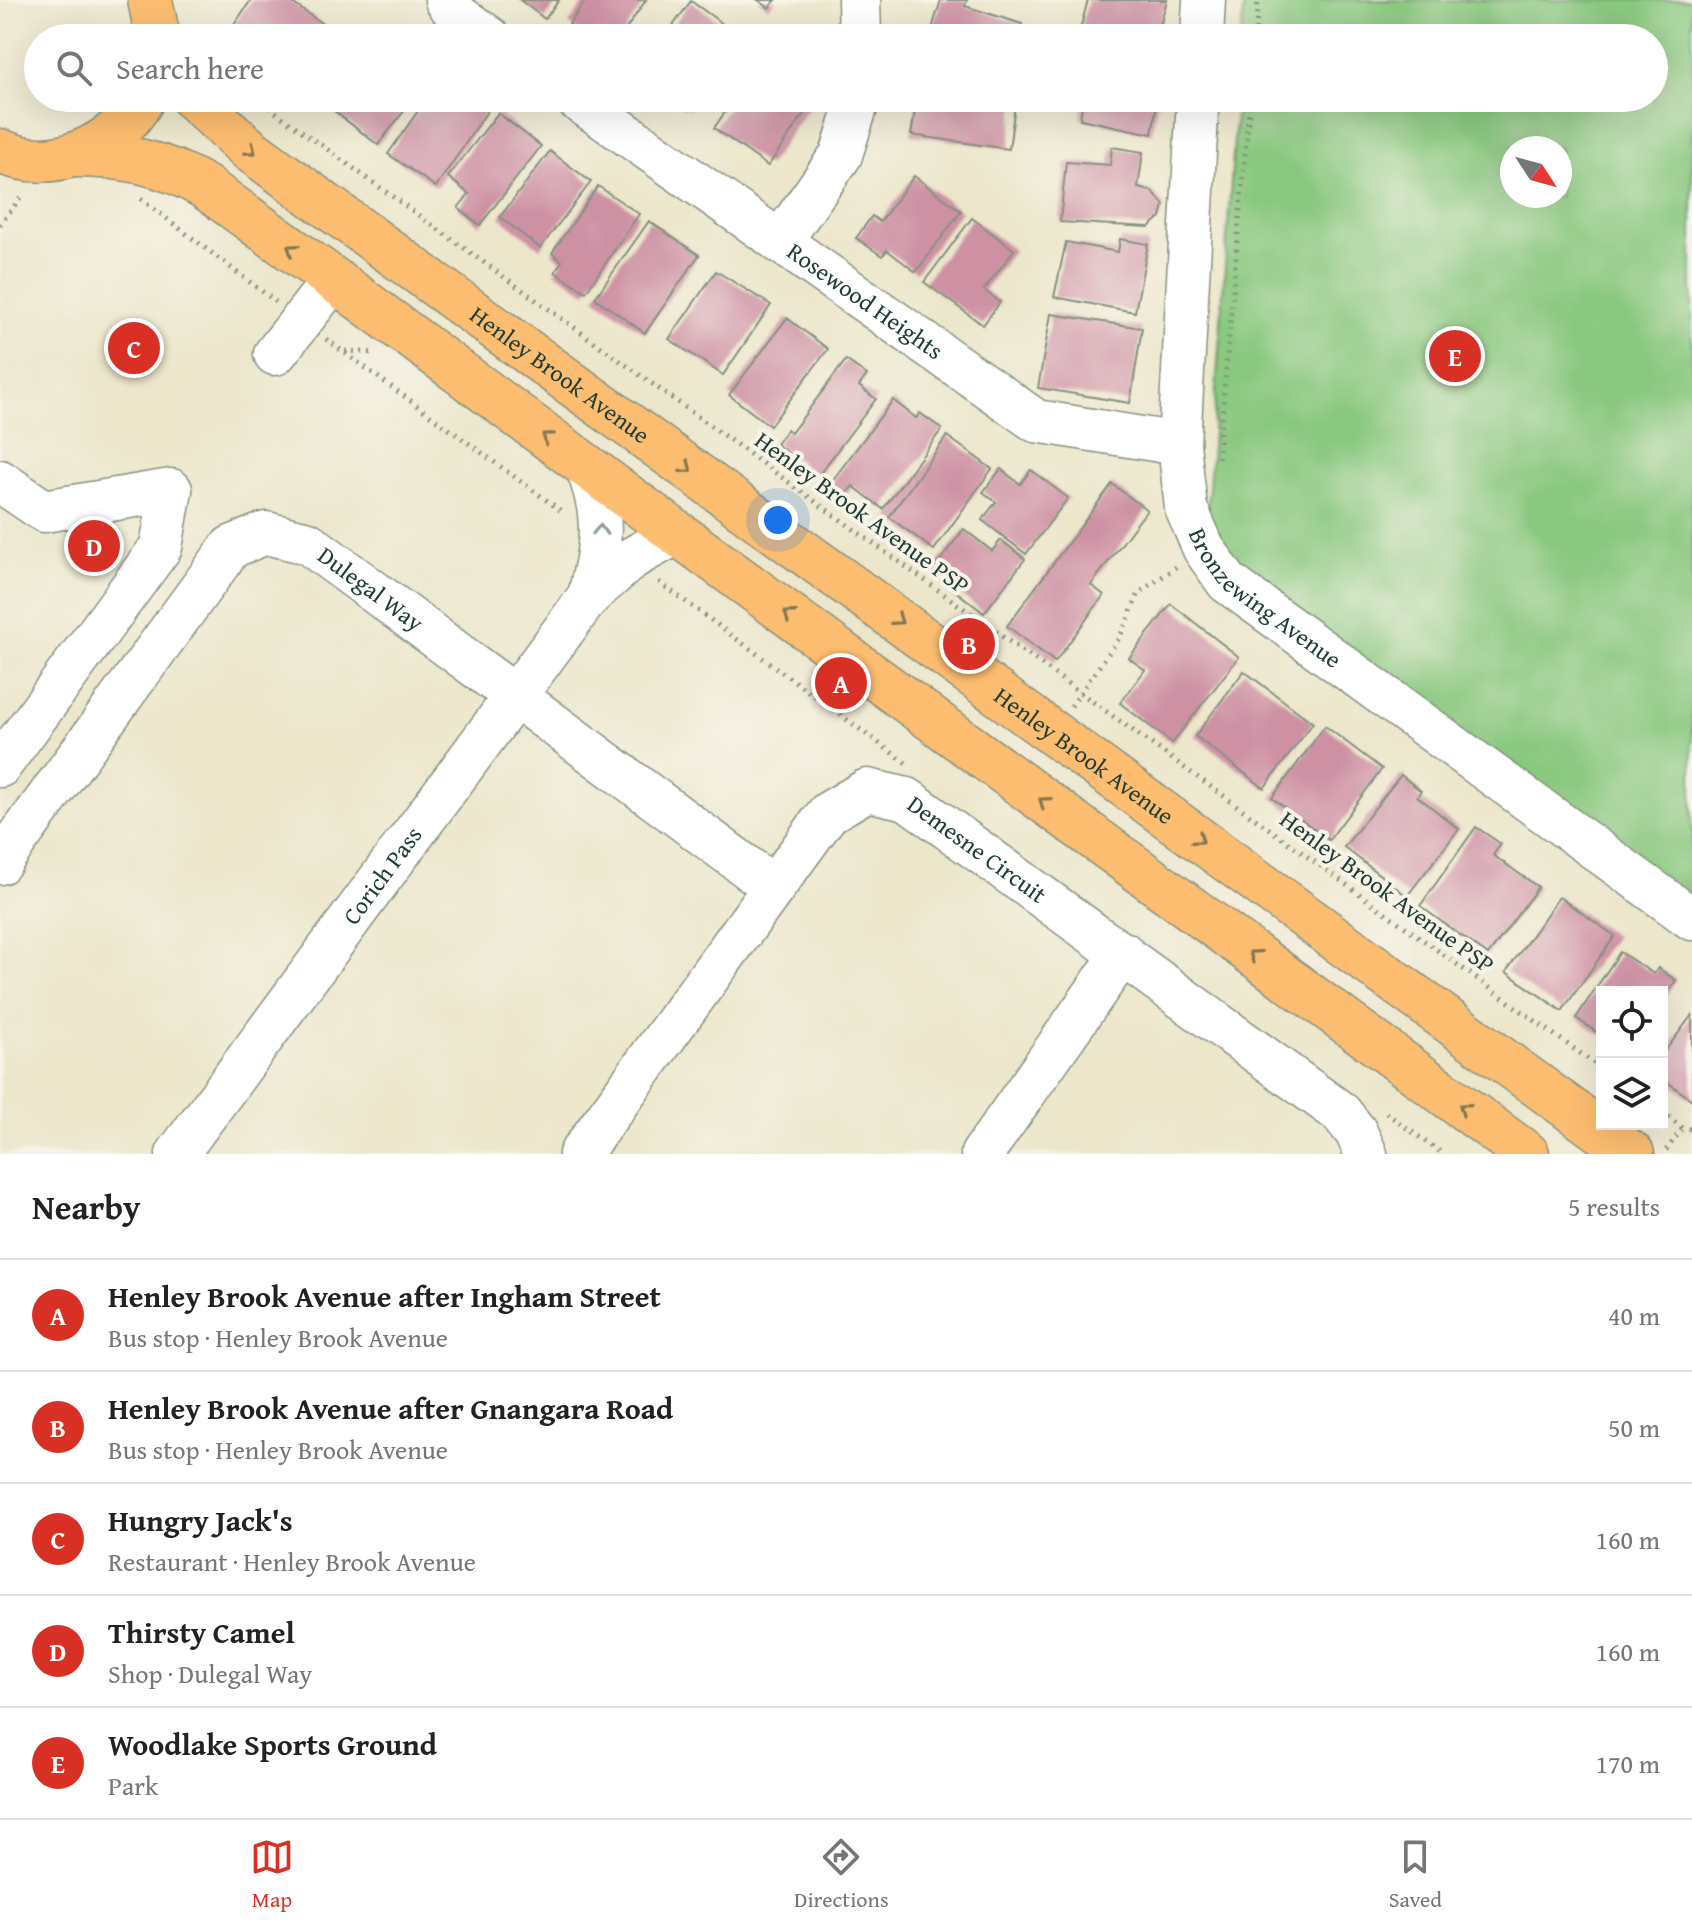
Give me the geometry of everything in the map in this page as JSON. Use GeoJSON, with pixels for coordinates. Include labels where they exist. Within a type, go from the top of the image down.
{"type":"FeatureCollection","features":[{"type":"Feature","properties":{"kind":"main road"},"geometry":{"type":"LineString","coordinates":[[0,187],[14,176],[107,140],[136,112]]}},
{"type":"Feature","properties":{"kind":"main road","name":"Henley Brook Avenue"},"geometry":{"type":"LineString","coordinates":[[208,112],[250,150],[1632,1154]]}},
{"type":"Feature","properties":{"kind":"main road"},"geometry":{"type":"LineString","coordinates":[[0,151],[11,156],[138,160],[185,175],[334,279],[1527,1154]]}},
{"type":"Feature","properties":{"kind":"street"},"geometry":{"type":"LineString","coordinates":[[446,0],[457,15],[470,24]]}},
{"type":"Feature","properties":{"kind":"street"},"geometry":{"type":"LineString","coordinates":[[859,0],[860,24]]}},
{"type":"Feature","properties":{"kind":"street"},"geometry":{"type":"LineString","coordinates":[[1203,24],[1204,0]]}},
{"type":"Feature","properties":{"kind":"street","name":"Rosewood Heights"},"geometry":{"type":"LineString","coordinates":[[595,112],[1036,421],[1179,444]]}},
{"type":"Feature","properties":{"kind":"street"},"geometry":{"type":"LineString","coordinates":[[780,242],[841,155],[855,112]]}},
{"type":"Feature","properties":{"kind":"street","name":"Bronzewing Avenue"},"geometry":{"type":"LineString","coordinates":[[1197,112],[1179,444],[1186,508],[1204,549],[1227,582],[1692,919]]}},
{"type":"Feature","properties":{"kind":"street"},"geometry":{"type":"LineString","coordinates":[[275,354],[334,279]]}},
{"type":"Feature","properties":{"kind":"street","name":"Corich Pass"},"geometry":{"type":"LineString","coordinates":[[177,1154],[589,596],[614,550],[602,522],[596,490],[586,466]]}},
{"type":"Feature","properties":{"kind":"street"},"geometry":{"type":"LineString","coordinates":[[0,481],[44,511],[171,490],[161,547],[0,766]]}},
{"type":"Feature","properties":{"kind":"street","name":"Dulegal Way"},"geometry":{"type":"LineString","coordinates":[[3,852],[231,547],[266,533],[308,543],[774,887]]}},
{"type":"Feature","properties":{"kind":"street"},"geometry":{"type":"LineString","coordinates":[[614,550],[677,533]]}},
{"type":"Feature","properties":{"kind":"street","name":"Demesne Circuit"},"geometry":{"type":"LineString","coordinates":[[580,1154],[828,813],[867,790],[907,799],[1123,953],[1341,1113],[1356,1132],[1366,1154]]}},
{"type":"Feature","properties":{"kind":"street"},"geometry":{"type":"LineString","coordinates":[[982,1154],[1123,953]]}},
{"type":"Feature","properties":{"kind":"path"},"geometry":{"type":"LineString","coordinates":[[1256,24],[1258,0]]}},
{"type":"Feature","properties":{"kind":"path","name":"Henley Brook Avenue PSP"},"geometry":{"type":"LineString","coordinates":[[275,112],[1596,1065]]}},
{"type":"Feature","properties":{"kind":"path"},"geometry":{"type":"LineString","coordinates":[[1216,472],[1249,112]]}},
{"type":"Feature","properties":{"kind":"path"},"geometry":{"type":"LineString","coordinates":[[134,194],[301,321],[912,767]]}},
{"type":"Feature","properties":{"kind":"path"},"geometry":{"type":"LineString","coordinates":[[1081,693],[1120,637],[1139,593],[1204,549]]}},
{"type":"Feature","properties":{"kind":"path"},"geometry":{"type":"LineString","coordinates":[[1380,1108],[1443,1154]]}},
{"type":"Feature","properties":{"kind":"path"},"geometry":{"type":"LineString","coordinates":[[1668,1117],[1683,1128],[1692,1129]]}},
{"type":"Feature","properties":{"kind":"path"},"geometry":{"type":"LineString","coordinates":[[1663,1154],[1683,1128]]}},
{"type":"Feature","properties":{"kind":"green space"},"geometry":{"type":"Polygon","coordinates":[[[1244,0],[1692,0],[1692,908],[1248,587],[1207,516],[1236,112],[1668,112],[1668,24],[1242,24],[1244,0]]]}},
{"type":"Feature","properties":{"kind":"building"},"geometry":{"type":"Polygon","coordinates":[[[251,0],[288,0],[323,24],[234,24],[251,0]]]}},
{"type":"Feature","properties":{"kind":"building"},"geometry":{"type":"Polygon","coordinates":[[[520,0],[559,0],[545,19],[520,0]]]}},
{"type":"Feature","properties":{"kind":"building"},"geometry":{"type":"Polygon","coordinates":[[[586,0],[646,0],[630,24],[569,24],[586,0]]]}},
{"type":"Feature","properties":{"kind":"building"},"geometry":{"type":"Polygon","coordinates":[[[758,0],[776,0],[769,8],[758,0]]]}},
{"type":"Feature","properties":{"kind":"building"},"geometry":{"type":"Polygon","coordinates":[[[941,0],[967,0],[965,6],[1022,24],[933,24],[941,0]]]}},
{"type":"Feature","properties":{"kind":"building"},"geometry":{"type":"Polygon","coordinates":[[[1088,0],[1167,0],[1161,24],[1082,24],[1088,0]]]}},
{"type":"Feature","properties":{"kind":"building"},"geometry":{"type":"Polygon","coordinates":[[[691,1],[723,24],[674,24],[691,1]]]}},
{"type":"Feature","properties":{"kind":"building"},"geometry":{"type":"Polygon","coordinates":[[[336,112],[403,112],[378,145],[336,112]]]}},
{"type":"Feature","properties":{"kind":"building"},"geometry":{"type":"Polygon","coordinates":[[[417,112],[487,112],[436,187],[388,154],[417,112]]]}},
{"type":"Feature","properties":{"kind":"building"},"geometry":{"type":"Polygon","coordinates":[[[725,112],[805,112],[768,166],[714,128],[725,112]]]}},
{"type":"Feature","properties":{"kind":"building"},"geometry":{"type":"Polygon","coordinates":[[[915,112],[1014,112],[1009,149],[911,135],[915,112]]]}},
{"type":"Feature","properties":{"kind":"building"},"geometry":{"type":"Polygon","coordinates":[[[1081,112],[1156,112],[1152,134],[1080,119],[1081,112]]]}},
{"type":"Feature","properties":{"kind":"building"},"geometry":{"type":"Polygon","coordinates":[[[498,113],[541,146],[480,225],[458,208],[469,194],[448,177],[498,113]]]}},
{"type":"Feature","properties":{"kind":"building"},"geometry":{"type":"Polygon","coordinates":[[[1112,147],[1143,152],[1138,188],[1152,191],[1164,205],[1161,217],[1149,227],[1060,222],[1066,162],[1110,165],[1112,147]]]}},
{"type":"Feature","properties":{"kind":"building"},"geometry":{"type":"Polygon","coordinates":[[[550,151],[591,182],[540,248],[500,217],[550,151]]]}},
{"type":"Feature","properties":{"kind":"building"},"geometry":{"type":"Polygon","coordinates":[[[914,176],[961,211],[916,272],[887,250],[882,256],[856,238],[872,216],[880,222],[914,176]]]}},
{"type":"Feature","properties":{"kind":"building"},"geometry":{"type":"Polygon","coordinates":[[[598,186],[639,214],[586,292],[555,272],[562,261],[552,253],[598,186]]]}},
{"type":"Feature","properties":{"kind":"building"},"geometry":{"type":"Polygon","coordinates":[[[972,218],[1014,250],[984,290],[1000,302],[983,325],[924,282],[972,218]]]}},
{"type":"Feature","properties":{"kind":"building"},"geometry":{"type":"Polygon","coordinates":[[[649,221],[699,255],[645,333],[595,298],[649,221]]]}},
{"type":"Feature","properties":{"kind":"building"},"geometry":{"type":"Polygon","coordinates":[[[1120,239],[1148,244],[1135,312],[1054,297],[1066,242],[1118,252],[1120,239]]]}},
{"type":"Feature","properties":{"kind":"building"},"geometry":{"type":"Polygon","coordinates":[[[716,271],[771,305],[723,375],[669,339],[716,271]]]}},
{"type":"Feature","properties":{"kind":"building"},"geometry":{"type":"Polygon","coordinates":[[[1051,314],[1142,328],[1130,403],[1038,388],[1051,314]]]}},
{"type":"Feature","properties":{"kind":"building"},"geometry":{"type":"Polygon","coordinates":[[[787,318],[828,349],[770,426],[729,395],[787,318]]]}},
{"type":"Feature","properties":{"kind":"building"},"geometry":{"type":"Polygon","coordinates":[[[846,360],[867,375],[859,386],[876,399],[818,476],[776,444],[787,429],[791,433],[846,360]]]}},
{"type":"Feature","properties":{"kind":"building"},"geometry":{"type":"Polygon","coordinates":[[[893,400],[916,418],[920,413],[942,429],[883,509],[853,486],[839,505],[823,493],[893,400]]]}},
{"type":"Feature","properties":{"kind":"building"},"geometry":{"type":"Polygon","coordinates":[[[947,436],[992,469],[934,550],[889,517],[947,436]]]}},
{"type":"Feature","properties":{"kind":"building"},"geometry":{"type":"Polygon","coordinates":[[[1001,469],[1020,484],[1031,470],[1068,498],[1026,554],[982,520],[996,502],[983,492],[1001,469]]]}},
{"type":"Feature","properties":{"kind":"building"},"geometry":{"type":"Polygon","coordinates":[[[1112,484],[1147,510],[1091,585],[1104,595],[1055,662],[1007,626],[1112,484]]]}},
{"type":"Feature","properties":{"kind":"building"},"geometry":{"type":"Polygon","coordinates":[[[964,529],[992,551],[1001,540],[1025,559],[984,613],[931,572],[964,529]]]}},
{"type":"Feature","properties":{"kind":"building"},"geometry":{"type":"Polygon","coordinates":[[[1171,604],[1239,657],[1172,743],[1120,703],[1145,670],[1129,658],[1171,604]]]}},
{"type":"Feature","properties":{"kind":"building"},"geometry":{"type":"Polygon","coordinates":[[[1244,671],[1313,723],[1264,788],[1195,736],[1244,671]]]}},
{"type":"Feature","properties":{"kind":"building"},"geometry":{"type":"Polygon","coordinates":[[[1325,726],[1382,769],[1329,840],[1272,798],[1325,726]]]}},
{"type":"Feature","properties":{"kind":"building"},"geometry":{"type":"Polygon","coordinates":[[[1401,775],[1421,791],[1417,796],[1459,829],[1407,896],[1344,847],[1401,775]]]}},
{"type":"Feature","properties":{"kind":"building"},"geometry":{"type":"Polygon","coordinates":[[[1476,827],[1501,844],[1493,855],[1538,887],[1488,955],[1420,906],[1476,827]]]}},
{"type":"Feature","properties":{"kind":"building"},"geometry":{"type":"Polygon","coordinates":[[[1559,897],[1615,936],[1562,1011],[1506,972],[1559,897]]]}},
{"type":"Feature","properties":{"kind":"building"},"geometry":{"type":"Polygon","coordinates":[[[1620,952],[1654,974],[1658,968],[1676,980],[1668,993],[1668,986],[1597,986],[1620,952]]]}},
{"type":"Feature","properties":{"kind":"building"},"geometry":{"type":"Polygon","coordinates":[[[1596,988],[1596,1032],[1576,1018],[1596,988]]]}},
{"type":"Feature","properties":{"kind":"building"},"geometry":{"type":"Polygon","coordinates":[[[1692,1015],[1692,1100],[1668,1082],[1668,1047],[1692,1015]]]}},
{"type":"Feature","properties":{"kind":"place","name":"Hungry Jack's"},"geometry":{"type":"Point","coordinates":[134,348]}},
{"type":"Feature","properties":{"kind":"place","name":"Woodlake Sports Ground"},"geometry":{"type":"Point","coordinates":[1455,356]}},
{"type":"Feature","properties":{"kind":"place","name":"Thirsty Camel"},"geometry":{"type":"Point","coordinates":[94,546]}},
{"type":"Feature","properties":{"kind":"place","name":"Henley Brook Avenue after Gnangara Road"},"geometry":{"type":"Point","coordinates":[969,644]}},
{"type":"Feature","properties":{"kind":"place","name":"Henley Brook Avenue after Ingham Street"},"geometry":{"type":"Point","coordinates":[841,683]}}]}
